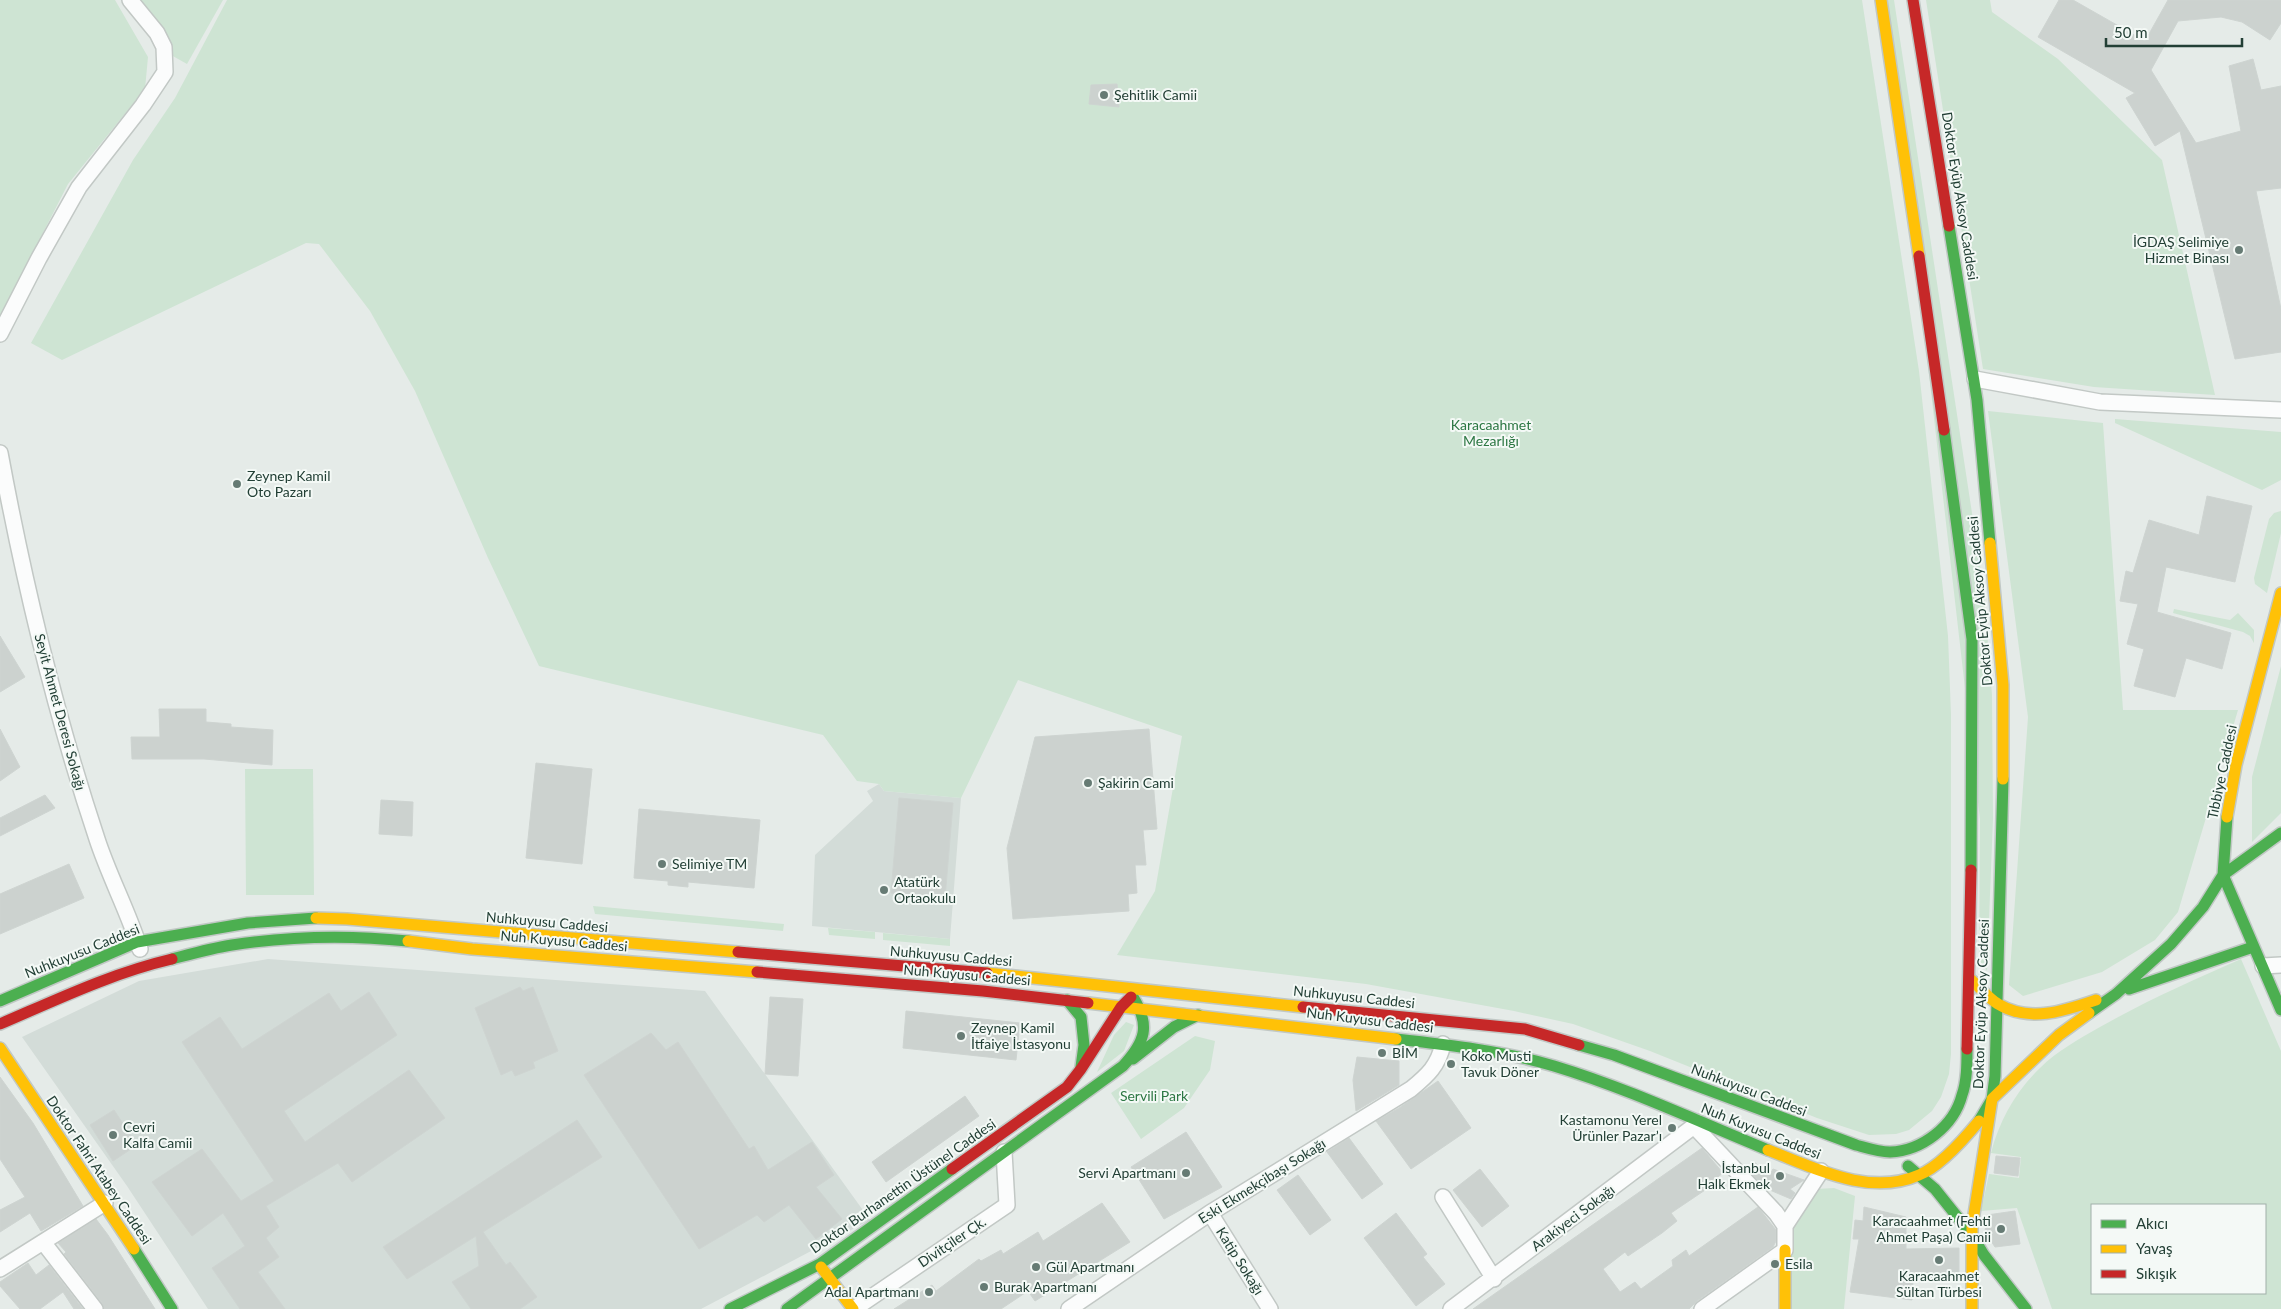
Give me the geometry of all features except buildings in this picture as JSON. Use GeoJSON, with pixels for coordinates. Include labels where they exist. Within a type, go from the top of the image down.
{"type":"FeatureCollection","features":[{"type":"Feature","properties":{"kind":"main road","name":"Doktor Eyüp Aksoy Caddesi"},"geometry":{"type":"LineString","coordinates":[[1880,0],[1935,367],[1972,638],[1972,849],[1969,978],[1967,1058],[1961,1100],[1948,1123],[1929,1139],[1909,1149],[1890,1152]]}},
{"type":"Feature","properties":{"kind":"main road","name":"Doktor Eyüp Aksoy Caddesi"},"geometry":{"type":"LineString","coordinates":[[1913,0],[1974,379],[2003,685],[2004,740],[1995,1076],[1992,1099],[1980,1120],[1959,1145],[1920,1175]]}},
{"type":"Feature","properties":{"kind":"main road","name":"Tıbbiye Caddesi"},"geometry":{"type":"LineString","coordinates":[[2281,593],[2236,765],[2227,813],[2223,875],[2281,1010]]}},
{"type":"Feature","properties":{"kind":"main road"},"geometry":{"type":"LineString","coordinates":[[1972,1309],[1971,1234],[1992,1099],[2059,1035],[2116,994],[2187,928],[2223,875],[2281,833]]}},
{"type":"Feature","properties":{"kind":"main road","name":"Nuhkuyusu Caddesi"},"geometry":{"type":"LineString","coordinates":[[0,1000],[138,942],[248,923],[310,918],[347,919],[970,971],[1107,987],[1137,993],[1525,1029],[1614,1055],[1835,1139],[1875,1150],[1890,1152]]}},
{"type":"Feature","properties":{"kind":"main road","name":"Nuh Kuyusu Caddesi"},"geometry":{"type":"LineString","coordinates":[[0,1024],[107,978],[145,965],[231,945],[308,937],[371,938],[472,949],[994,992],[1443,1044],[1502,1053],[1554,1066],[1601,1082],[1696,1124],[1821,1171],[1870,1184],[1887,1184],[1920,1175]]}},
{"type":"Feature","properties":{"kind":"main road"},"geometry":{"type":"LineString","coordinates":[[1969,978],[1997,1002],[2010,1010],[2042,1016],[2116,994],[2184,968],[2253,946]]}},
{"type":"Feature","properties":{"kind":"main road"},"geometry":{"type":"LineString","coordinates":[[946,988],[970,971],[994,992]]}},
{"type":"Feature","properties":{"kind":"main road"},"geometry":{"type":"LineString","coordinates":[[1123,1066],[1137,1052],[1145,1027],[1137,993]]}},
{"type":"Feature","properties":{"kind":"main road","name":"Doktor Burhanettin Üstünel Caddesi"},"geometry":{"type":"LineString","coordinates":[[730,1309],[820,1264],[1067,1087],[1081,1069],[1121,1007],[1137,993]]}},
{"type":"Feature","properties":{"kind":"main road"},"geometry":{"type":"LineString","coordinates":[[1067,1000],[1081,1017],[1084,1045],[1081,1069]]}},
{"type":"Feature","properties":{"kind":"main road"},"geometry":{"type":"LineString","coordinates":[[787,1309],[1174,1027],[1198,1015]]}},
{"type":"Feature","properties":{"kind":"main road","name":"Doktor Fahri Atabey Caddesi"},"geometry":{"type":"LineString","coordinates":[[0,1048],[105,1202],[172,1309]]}},
{"type":"Feature","properties":{"kind":"main road"},"geometry":{"type":"LineString","coordinates":[[1890,1152],[1920,1175],[1947,1202],[1971,1234],[1983,1256],[2011,1286],[2026,1309]]}},
{"type":"Feature","properties":{"kind":"main road"},"geometry":{"type":"LineString","coordinates":[[1785,1250],[1785,1309]]}},
{"type":"Feature","properties":{"kind":"main road"},"geometry":{"type":"LineString","coordinates":[[820,1264],[823,1284],[854,1309]]}},
{"type":"Feature","properties":{"kind":"street"},"geometry":{"type":"LineString","coordinates":[[0,334],[38,258],[79,187],[143,105],[165,72],[164,47],[157,33],[130,0]]}},
{"type":"Feature","properties":{"kind":"street"},"geometry":{"type":"LineString","coordinates":[[1974,379],[2100,402],[2281,410]]}},
{"type":"Feature","properties":{"kind":"street","name":"Seyit Ahmet Deresi Sokağı"},"geometry":{"type":"LineString","coordinates":[[0,453],[44,660],[68,747],[98,842],[138,942],[145,965]]}},
{"type":"Feature","properties":{"kind":"street"},"geometry":{"type":"LineString","coordinates":[[2263,966],[2281,965]]}},
{"type":"Feature","properties":{"kind":"street","name":"Eski Ekmekçibaşı Sokağı"},"geometry":{"type":"LineString","coordinates":[[1069,1309],[1210,1213],[1411,1089],[1430,1074],[1441,1054],[1443,1044]]}},
{"type":"Feature","properties":{"kind":"street"},"geometry":{"type":"LineString","coordinates":[[1696,1124],[1776,1213],[1785,1226]]}},
{"type":"Feature","properties":{"kind":"street","name":"Arakiyeci Sokağı"},"geometry":{"type":"LineString","coordinates":[[1451,1309],[1494,1279],[1696,1124]]}},
{"type":"Feature","properties":{"kind":"street","name":"Divitçiler Çk."},"geometry":{"type":"LineString","coordinates":[[854,1309],[1007,1205],[1004,1152]]}},
{"type":"Feature","properties":{"kind":"street"},"geometry":{"type":"LineString","coordinates":[[1702,1309],[1785,1250],[1785,1226],[1821,1171]]}},
{"type":"Feature","properties":{"kind":"street"},"geometry":{"type":"LineString","coordinates":[[1443,1197],[1494,1279]]}},
{"type":"Feature","properties":{"kind":"street"},"geometry":{"type":"LineString","coordinates":[[0,1268],[105,1202]]}},
{"type":"Feature","properties":{"kind":"street","name":"Katip Sokağı"},"geometry":{"type":"LineString","coordinates":[[1210,1213],[1270,1309]]}},
{"type":"Feature","properties":{"kind":"street"},"geometry":{"type":"LineString","coordinates":[[43,1242],[95,1309]]}},
{"type":"Feature","properties":{"kind":"street"},"geometry":{"type":"LineString","coordinates":[[810,1309],[823,1284]]}},
{"type":"Feature","properties":{"kind":"shaded area","name":"Atatürk Ortaokulu"},"geometry":{"type":"Polygon","coordinates":[[[879,784],[884,791],[961,798],[950,939],[812,926],[815,855],[873,801],[867,791],[879,784]]]}},
{"type":"Feature","properties":{"kind":"shaded area"},"geometry":{"type":"Polygon","coordinates":[[[268,959],[705,991],[870,1220],[701,1309],[208,1309],[127,1186],[22,1037],[139,981],[268,959]]]}},
{"type":"Feature","properties":{"kind":"green space"},"geometry":{"type":"Polygon","coordinates":[[[0,0],[115,0],[148,57],[145,89],[68,184],[0,317],[0,0]]]}},
{"type":"Feature","properties":{"kind":"green space"},"geometry":{"type":"Polygon","coordinates":[[[137,0],[223,0],[187,64],[171,55],[137,0]]]}},
{"type":"Feature","properties":{"kind":"green space","name":"Karacaahmet Mezarlığı"},"geometry":{"type":"Polygon","coordinates":[[[227,0],[1862,0],[1919,371],[1948,636],[1951,715],[1951,1054],[1949,1074],[1941,1097],[1932,1111],[1909,1130],[1896,1134],[1869,1135],[1817,1118],[1650,1051],[1573,1024],[1514,1011],[1366,984],[1117,955],[1155,891],[1182,736],[1018,680],[961,798],[884,791],[879,784],[857,781],[823,735],[539,666],[488,558],[415,391],[370,311],[319,244],[306,243],[62,360],[31,343],[133,160],[175,98],[227,0]]]}},
{"type":"Feature","properties":{"kind":"green space"},"geometry":{"type":"Polygon","coordinates":[[[1886,0],[1894,0],[1984,592],[1992,695],[1993,818],[1987,971],[1979,960],[1980,819],[1886,0]]]}},
{"type":"Feature","properties":{"kind":"green space"},"geometry":{"type":"Polygon","coordinates":[[[1926,0],[1990,0],[1992,12],[2058,59],[2162,160],[2215,395],[2094,387],[1983,369],[1926,0]]]}},
{"type":"Feature","properties":{"kind":"green space"},"geometry":{"type":"Polygon","coordinates":[[[1988,411],[2103,423],[2123,710],[2238,710],[2178,912],[2155,940],[2102,972],[2023,996],[2009,985],[2028,717],[1988,411]]]}},
{"type":"Feature","properties":{"kind":"green space"},"geometry":{"type":"Polygon","coordinates":[[[2115,419],[2281,432],[2281,480],[2262,490],[2115,423],[2115,419]]]}},
{"type":"Feature","properties":{"kind":"green space"},"geometry":{"type":"Polygon","coordinates":[[[2281,511],[2281,533],[2267,593],[2255,584],[2254,578],[2269,519],[2274,513],[2281,511]]]}},
{"type":"Feature","properties":{"kind":"green space"},"geometry":{"type":"Polygon","coordinates":[[[2174,609],[2230,620],[2238,613],[2254,630],[2254,643],[2250,636],[2243,632],[2173,613],[2174,609]]]}},
{"type":"Feature","properties":{"kind":"green space"},"geometry":{"type":"Polygon","coordinates":[[[2281,666],[2281,813],[2252,842],[2252,777],[2281,666]]]}},
{"type":"Feature","properties":{"kind":"green space"},"geometry":{"type":"Polygon","coordinates":[[[245,769],[313,769],[314,895],[246,895],[245,769]]]}},
{"type":"Feature","properties":{"kind":"green space"},"geometry":{"type":"Polygon","coordinates":[[[593,906],[784,924],[783,931],[595,914],[593,906]]]}},
{"type":"Feature","properties":{"kind":"green space"},"geometry":{"type":"Polygon","coordinates":[[[828,928],[875,932],[875,939],[829,935],[828,928]]]}},
{"type":"Feature","properties":{"kind":"green space"},"geometry":{"type":"Polygon","coordinates":[[[883,933],[950,939],[950,946],[883,940],[883,933]]]}},
{"type":"Feature","properties":{"kind":"green space"},"geometry":{"type":"Polygon","coordinates":[[[2241,959],[2281,1051],[2281,1309],[2052,1309],[2017,1208],[1981,1211],[1989,1174],[2019,1178],[2021,1157],[1991,1153],[1994,1141],[2004,1118],[2023,1086],[2047,1062],[2076,1041],[2170,991],[2241,959]]]}},
{"type":"Feature","properties":{"kind":"green space"},"geometry":{"type":"Polygon","coordinates":[[[1126,1022],[1134,1025],[1124,1051],[1097,1072],[1114,1035],[1126,1022]]]}},
{"type":"Feature","properties":{"kind":"green space","name":"Servili Park"},"geometry":{"type":"Polygon","coordinates":[[[1195,1036],[1215,1041],[1210,1070],[1184,1108],[1141,1139],[1111,1093],[1195,1036]]]}},
{"type":"Feature","properties":{"kind":"green space"},"geometry":{"type":"Polygon","coordinates":[[[1834,1188],[1855,1196],[1844,1309],[1782,1309],[1781,1229],[1816,1189],[1834,1188]]]}},
{"type":"Feature","properties":{"kind":"traffic: fast"},"geometry":{"type":"LineString","coordinates":[[1949,226],[1977,400],[1990,543]]}},
{"type":"Feature","properties":{"kind":"traffic: fast"},"geometry":{"type":"LineString","coordinates":[[1944,430],[1972,639],[1971,870]]}},
{"type":"Feature","properties":{"kind":"traffic: fast"},"geometry":{"type":"LineString","coordinates":[[1979,1121],[1992,1099],[1995,1076],[2003,779]]}},
{"type":"Feature","properties":{"kind":"traffic: fast"},"geometry":{"type":"LineString","coordinates":[[2227,817],[2223,875],[2281,1010]]}},
{"type":"Feature","properties":{"kind":"traffic: fast"},"geometry":{"type":"LineString","coordinates":[[2089,1013],[2116,994],[2171,944],[2203,907],[2223,875],[2281,833]]}},
{"type":"Feature","properties":{"kind":"traffic: fast"},"geometry":{"type":"LineString","coordinates":[[0,1001],[137,942],[248,923],[316,918]]}},
{"type":"Feature","properties":{"kind":"traffic: fast"},"geometry":{"type":"LineString","coordinates":[[172,959],[224,946],[298,938],[342,937],[408,941]]}},
{"type":"Feature","properties":{"kind":"traffic: fast"},"geometry":{"type":"LineString","coordinates":[[2129,989],[2253,947]]}},
{"type":"Feature","properties":{"kind":"traffic: fast"},"geometry":{"type":"LineString","coordinates":[[1123,1066],[1141,1041],[1143,1033],[1142,1017],[1133,997]]}},
{"type":"Feature","properties":{"kind":"traffic: fast"},"geometry":{"type":"LineString","coordinates":[[1067,1000],[1081,1017],[1084,1045],[1081,1067]]}},
{"type":"Feature","properties":{"kind":"traffic: fast"},"geometry":{"type":"LineString","coordinates":[[1133,1059],[1174,1027],[1198,1015]]}},
{"type":"Feature","properties":{"kind":"traffic: fast"},"geometry":{"type":"LineString","coordinates":[[1396,1039],[1496,1052],[1554,1066],[1635,1095],[1768,1150]]}},
{"type":"Feature","properties":{"kind":"traffic: fast"},"geometry":{"type":"LineString","coordinates":[[1579,1045],[1614,1055],[1856,1145],[1877,1151],[1890,1152],[1902,1151],[1925,1142],[1935,1135],[1952,1117],[1964,1090],[1967,1049]]}},
{"type":"Feature","properties":{"kind":"traffic: fast"},"geometry":{"type":"LineString","coordinates":[[787,1309],[1123,1066]]}},
{"type":"Feature","properties":{"kind":"traffic: fast"},"geometry":{"type":"LineString","coordinates":[[1908,1166],[1935,1189],[1971,1234]]}},
{"type":"Feature","properties":{"kind":"traffic: fast"},"geometry":{"type":"LineString","coordinates":[[730,1309],[820,1264],[952,1169]]}},
{"type":"Feature","properties":{"kind":"traffic: fast"},"geometry":{"type":"LineString","coordinates":[[1972,1235],[1984,1255],[2026,1309]]}},
{"type":"Feature","properties":{"kind":"traffic: fast"},"geometry":{"type":"LineString","coordinates":[[134,1249],[172,1309]]}},
{"type":"Feature","properties":{"kind":"traffic: slow"},"geometry":{"type":"LineString","coordinates":[[1881,0],[1919,256]]}},
{"type":"Feature","properties":{"kind":"traffic: slow"},"geometry":{"type":"LineString","coordinates":[[1990,543],[2003,685],[2003,779]]}},
{"type":"Feature","properties":{"kind":"traffic: slow"},"geometry":{"type":"LineString","coordinates":[[2227,817],[2236,765],[2281,593]]}},
{"type":"Feature","properties":{"kind":"traffic: slow"},"geometry":{"type":"LineString","coordinates":[[316,918],[738,952]]}},
{"type":"Feature","properties":{"kind":"traffic: slow"},"geometry":{"type":"LineString","coordinates":[[408,941],[472,949],[757,972]]}},
{"type":"Feature","properties":{"kind":"traffic: slow"},"geometry":{"type":"LineString","coordinates":[[987,973],[1303,1007]]}},
{"type":"Feature","properties":{"kind":"traffic: slow"},"geometry":{"type":"LineString","coordinates":[[1969,978],[1998,1004],[2022,1013],[2035,1014],[2059,1011],[2096,1000]]}},
{"type":"Feature","properties":{"kind":"traffic: slow"},"geometry":{"type":"LineString","coordinates":[[1088,1003],[1396,1039]]}},
{"type":"Feature","properties":{"kind":"traffic: slow"},"geometry":{"type":"LineString","coordinates":[[1972,1309],[1972,1227],[1992,1099],[2059,1035],[2089,1013]]}},
{"type":"Feature","properties":{"kind":"traffic: slow"},"geometry":{"type":"LineString","coordinates":[[0,1048],[134,1249]]}},
{"type":"Feature","properties":{"kind":"traffic: slow"},"geometry":{"type":"LineString","coordinates":[[1768,1150],[1842,1178],[1881,1183],[1900,1181],[1919,1175],[1935,1166],[1979,1121]]}},
{"type":"Feature","properties":{"kind":"traffic: slow"},"geometry":{"type":"LineString","coordinates":[[1785,1250],[1785,1309]]}},
{"type":"Feature","properties":{"kind":"traffic: slow"},"geometry":{"type":"LineString","coordinates":[[821,1267],[853,1309]]}},
{"type":"Feature","properties":{"kind":"traffic: jam"},"geometry":{"type":"LineString","coordinates":[[1913,0],[1949,226]]}},
{"type":"Feature","properties":{"kind":"traffic: jam"},"geometry":{"type":"LineString","coordinates":[[1919,256],[1944,430]]}},
{"type":"Feature","properties":{"kind":"traffic: jam"},"geometry":{"type":"LineString","coordinates":[[1967,1049],[1971,870]]}},
{"type":"Feature","properties":{"kind":"traffic: jam"},"geometry":{"type":"LineString","coordinates":[[738,952],[987,973]]}},
{"type":"Feature","properties":{"kind":"traffic: jam"},"geometry":{"type":"LineString","coordinates":[[0,1024],[106,979],[172,959]]}},
{"type":"Feature","properties":{"kind":"traffic: jam"},"geometry":{"type":"LineString","coordinates":[[757,972],[983,991],[1088,1003]]}},
{"type":"Feature","properties":{"kind":"traffic: jam"},"geometry":{"type":"LineString","coordinates":[[1081,1069],[1121,1007],[1131,997]]}},
{"type":"Feature","properties":{"kind":"traffic: jam"},"geometry":{"type":"LineString","coordinates":[[1303,1007],[1525,1029],[1579,1045]]}},
{"type":"Feature","properties":{"kind":"traffic: jam"},"geometry":{"type":"LineString","coordinates":[[952,1169],[1067,1087],[1081,1069]]}},
{"type":"Feature","properties":{"kind":"place","name":"Şehitlik Camii"},"geometry":{"type":"Point","coordinates":[1104,95]}},
{"type":"Feature","properties":{"kind":"place","name":"İGDAŞ Selimiye Hizmet Binası"},"geometry":{"type":"Point","coordinates":[2239,250]}},
{"type":"Feature","properties":{"kind":"place","name":"Zeynep Kamil Oto Pazarı"},"geometry":{"type":"Point","coordinates":[237,484]}},
{"type":"Feature","properties":{"kind":"place","name":"Şakirin Cami"},"geometry":{"type":"Point","coordinates":[1088,783]}},
{"type":"Feature","properties":{"kind":"place","name":"Selimiye TM"},"geometry":{"type":"Point","coordinates":[662,864]}},
{"type":"Feature","properties":{"kind":"place","name":"Atatürk Ortaokulu"},"geometry":{"type":"Point","coordinates":[884,890]}},
{"type":"Feature","properties":{"kind":"place","name":"Zeynep Kamil İtfaiye İstasyonu"},"geometry":{"type":"Point","coordinates":[961,1036]}},
{"type":"Feature","properties":{"kind":"place","name":"BİM"},"geometry":{"type":"Point","coordinates":[1382,1053]}},
{"type":"Feature","properties":{"kind":"place","name":"Koko Musti Tavuk Döner"},"geometry":{"type":"Point","coordinates":[1451,1064]}},
{"type":"Feature","properties":{"kind":"place","name":"Kastamonu Yerel Ürünler Pazar’ı"},"geometry":{"type":"Point","coordinates":[1672,1128]}},
{"type":"Feature","properties":{"kind":"place","name":"Cevri Kalfa Camii"},"geometry":{"type":"Point","coordinates":[113,1135]}},
{"type":"Feature","properties":{"kind":"place","name":"Servi Apartmanı"},"geometry":{"type":"Point","coordinates":[1186,1173]}},
{"type":"Feature","properties":{"kind":"place","name":"İstanbul Halk Ekmek"},"geometry":{"type":"Point","coordinates":[1780,1176]}},
{"type":"Feature","properties":{"kind":"place","name":"Karacaahmet (Fehti Ahmet Paşa) Camii"},"geometry":{"type":"Point","coordinates":[2001,1229]}},
{"type":"Feature","properties":{"kind":"place","name":"Karacaahmet Sültan Türbesi"},"geometry":{"type":"Point","coordinates":[1939,1260]}},
{"type":"Feature","properties":{"kind":"place","name":"Esila"},"geometry":{"type":"Point","coordinates":[1775,1264]}},
{"type":"Feature","properties":{"kind":"place","name":"Gül Apartmanı"},"geometry":{"type":"Point","coordinates":[1036,1267]}},
{"type":"Feature","properties":{"kind":"place","name":"Burak Apartmanı"},"geometry":{"type":"Point","coordinates":[984,1287]}},
{"type":"Feature","properties":{"kind":"place","name":"Adal Apartmanı"},"geometry":{"type":"Point","coordinates":[929,1292]}}]}
